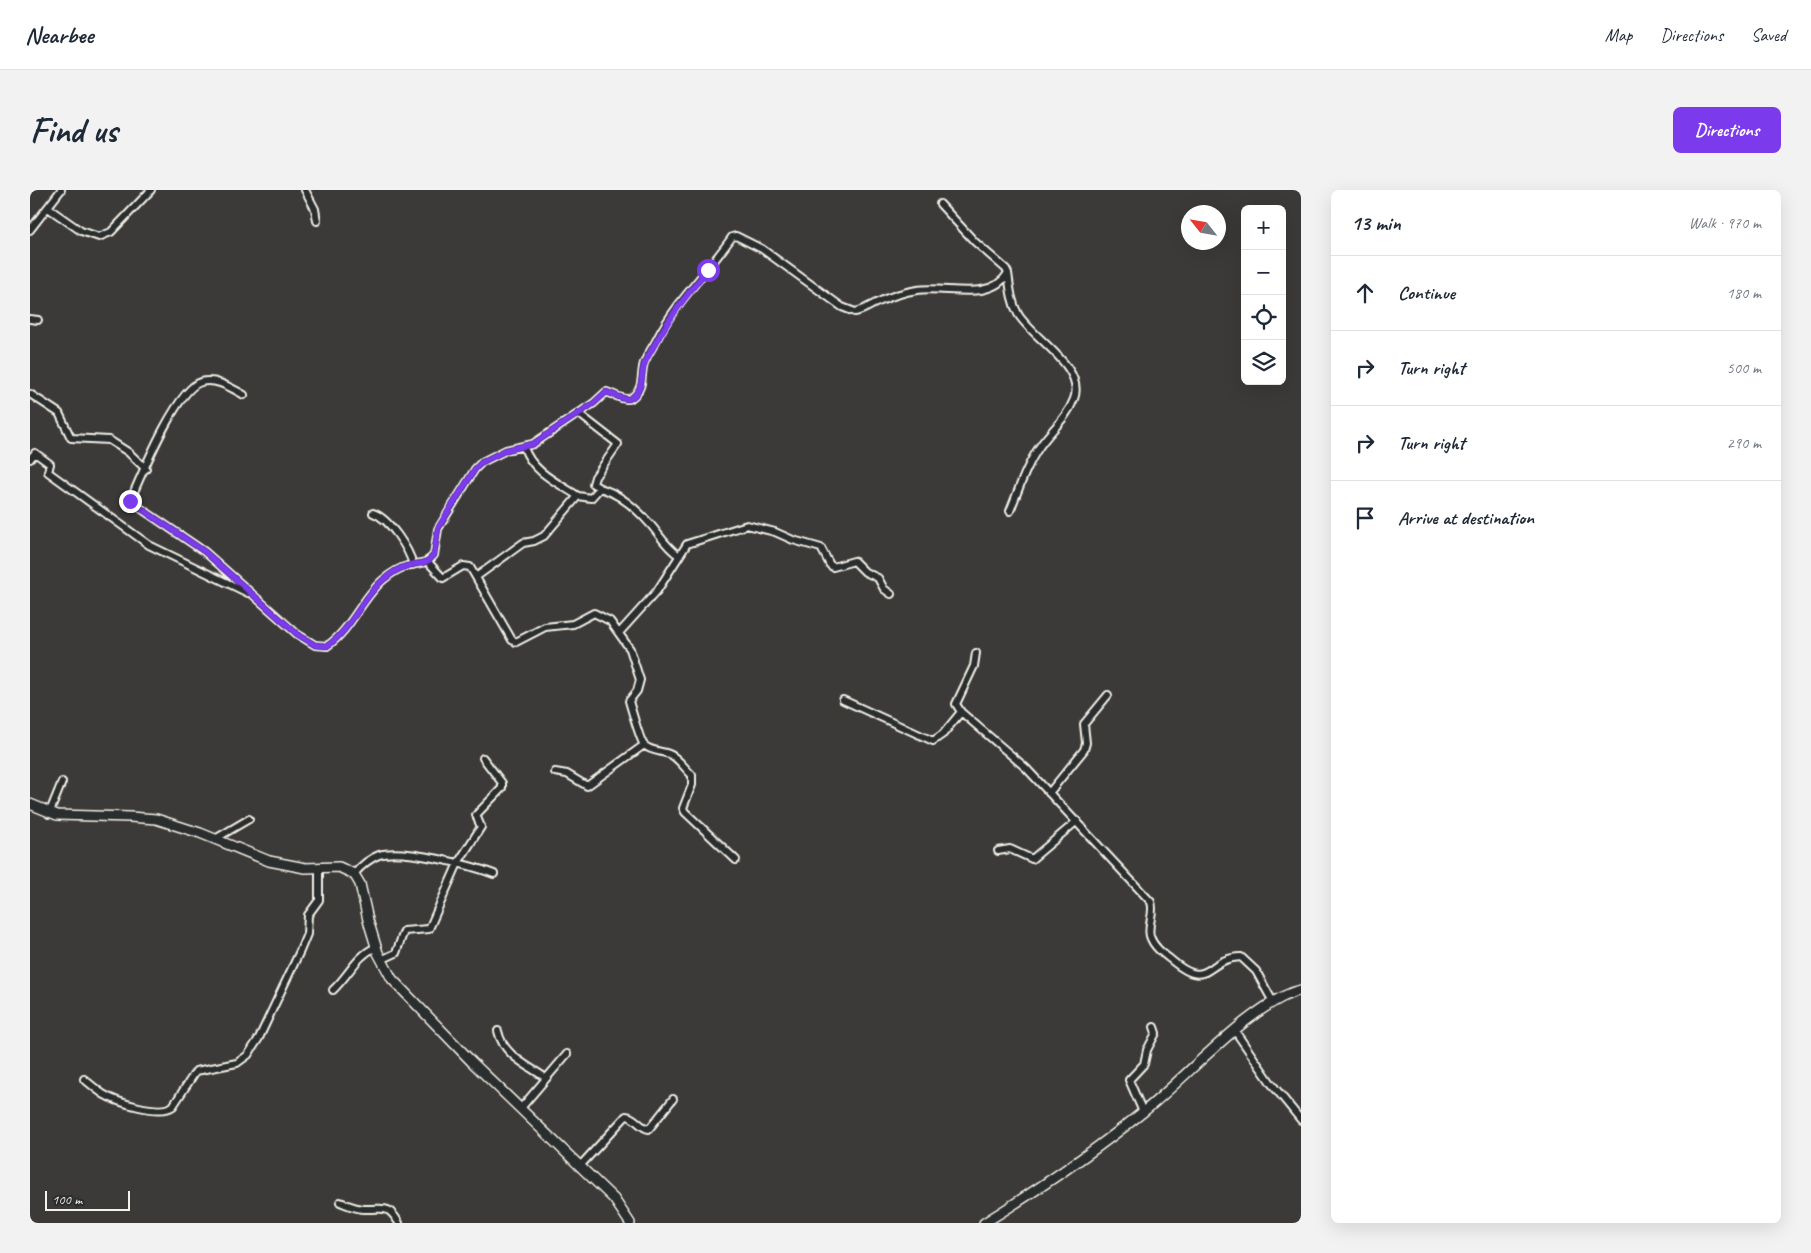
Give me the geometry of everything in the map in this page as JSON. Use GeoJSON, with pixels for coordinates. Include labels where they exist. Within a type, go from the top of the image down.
{"type":"FeatureCollection","features":[{"type":"Feature","properties":{"kind":"street"},"geometry":{"type":"LineString","coordinates":[[30,230],[61,190]]}},
{"type":"Feature","properties":{"kind":"street"},"geometry":{"type":"LineString","coordinates":[[48,208],[81,231],[99,237],[111,232],[151,190]]}},
{"type":"Feature","properties":{"kind":"street"},"geometry":{"type":"LineString","coordinates":[[305,190],[315,210],[317,221]]}},
{"type":"Feature","properties":{"kind":"street"},"geometry":{"type":"LineString","coordinates":[[940,204],[975,242],[1002,264],[1008,273],[1012,300],[1017,313],[1059,358],[1073,379],[1075,390],[1069,409],[1027,467],[1010,511]]}},
{"type":"Feature","properties":{"kind":"street"},"geometry":{"type":"LineString","coordinates":[[244,395],[217,381],[193,385],[185,392],[163,430],[131,503],[150,513],[196,545],[297,634],[315,645],[327,646],[343,631],[374,589],[400,569],[428,562],[434,555],[438,528],[475,469],[482,462],[506,450],[533,444],[606,392],[629,399],[641,388],[645,363],[662,329],[676,307],[734,236],[762,249],[842,307],[855,312],[862,311],[878,302],[917,290],[991,288],[1000,283],[1008,273]]}},
{"type":"Feature","properties":{"kind":"street"},"geometry":{"type":"LineString","coordinates":[[30,319],[38,320]]}},
{"type":"Feature","properties":{"kind":"street"},"geometry":{"type":"LineString","coordinates":[[30,394],[59,412],[71,438],[109,440],[128,452],[146,469]]}},
{"type":"Feature","properties":{"kind":"street"},"geometry":{"type":"LineString","coordinates":[[578,413],[618,444],[595,477],[593,484],[625,500],[649,523],[664,544],[678,555]]}},
{"type":"Feature","properties":{"kind":"street"},"geometry":{"type":"LineString","coordinates":[[524,447],[530,460],[543,473],[578,496],[591,498],[600,488]]}},
{"type":"Feature","properties":{"kind":"street"},"geometry":{"type":"LineString","coordinates":[[30,459],[35,453],[50,464],[48,472],[149,545],[256,596]]}},
{"type":"Feature","properties":{"kind":"street"},"geometry":{"type":"LineString","coordinates":[[476,577],[523,544],[544,536],[578,496]]}},
{"type":"Feature","properties":{"kind":"street"},"geometry":{"type":"LineString","coordinates":[[373,513],[382,517],[406,546],[413,565]]}},
{"type":"Feature","properties":{"kind":"street"},"geometry":{"type":"LineString","coordinates":[[620,632],[657,591],[678,555],[690,541],[704,540],[750,525],[821,548],[833,567],[854,560],[864,570],[878,578],[884,589],[891,594]]}},
{"type":"Feature","properties":{"kind":"street"},"geometry":{"type":"LineString","coordinates":[[428,562],[443,578],[466,565],[472,570],[512,640],[516,642],[545,627],[573,624],[594,613],[610,621],[620,632],[630,649],[639,674],[639,686],[630,701],[637,723],[638,734],[644,745],[672,755],[692,775],[692,785],[683,808],[685,812],[736,860]]}},
{"type":"Feature","properties":{"kind":"street"},"geometry":{"type":"LineString","coordinates":[[976,653],[974,666],[956,704],[961,712],[1026,768],[1151,902],[1150,935],[1156,947],[1194,976],[1203,974],[1229,959],[1241,957],[1256,971],[1277,1000]]}},
{"type":"Feature","properties":{"kind":"street"},"geometry":{"type":"LineString","coordinates":[[1049,793],[1084,750],[1086,743],[1084,724],[1108,695]]}},
{"type":"Feature","properties":{"kind":"street"},"geometry":{"type":"LineString","coordinates":[[843,700],[933,741],[943,734],[961,712]]}},
{"type":"Feature","properties":{"kind":"street"},"geometry":{"type":"LineString","coordinates":[[555,772],[567,774],[587,786],[644,745]]}},
{"type":"Feature","properties":{"kind":"street"},"geometry":{"type":"LineString","coordinates":[[381,960],[396,953],[404,931],[429,929],[458,863],[481,827],[476,815],[503,786],[483,758]]}},
{"type":"Feature","properties":{"kind":"street"},"geometry":{"type":"LineString","coordinates":[[49,814],[62,782]]}},
{"type":"Feature","properties":{"kind":"street"},"geometry":{"type":"LineString","coordinates":[[30,804],[49,814],[77,817],[130,816],[156,819],[215,839],[264,859],[293,866],[339,867],[354,874],[360,884],[376,947],[392,979],[472,1062],[614,1199],[630,1223]]}},
{"type":"Feature","properties":{"kind":"street"},"geometry":{"type":"LineString","coordinates":[[215,839],[250,819]]}},
{"type":"Feature","properties":{"kind":"street"},"geometry":{"type":"LineString","coordinates":[[998,851],[1010,849],[1032,859],[1077,821]]}},
{"type":"Feature","properties":{"kind":"street"},"geometry":{"type":"LineString","coordinates":[[354,874],[369,860],[381,855],[398,854],[458,863],[494,874]]}},
{"type":"Feature","properties":{"kind":"street"},"geometry":{"type":"LineString","coordinates":[[84,1079],[111,1098],[148,1109],[168,1109],[173,1106],[196,1071],[243,1059],[269,1018],[306,937],[308,915],[320,896],[319,868]]}},
{"type":"Feature","properties":{"kind":"street"},"geometry":{"type":"LineString","coordinates":[[334,990],[345,979],[357,959],[376,947]]}},
{"type":"Feature","properties":{"kind":"street"},"geometry":{"type":"LineString","coordinates":[[984,1223],[1087,1156],[1143,1112],[1235,1031],[1277,1000],[1301,990]]}},
{"type":"Feature","properties":{"kind":"street"},"geometry":{"type":"LineString","coordinates":[[1143,1112],[1129,1080],[1144,1064],[1147,1050],[1156,1033],[1154,1027]]}},
{"type":"Feature","properties":{"kind":"street"},"geometry":{"type":"LineString","coordinates":[[498,1031],[500,1040],[509,1054],[546,1078]]}},
{"type":"Feature","properties":{"kind":"street"},"geometry":{"type":"LineString","coordinates":[[1235,1031],[1271,1083],[1301,1120]]}},
{"type":"Feature","properties":{"kind":"street"},"geometry":{"type":"LineString","coordinates":[[521,1108],[568,1054]]}},
{"type":"Feature","properties":{"kind":"street"},"geometry":{"type":"LineString","coordinates":[[579,1167],[626,1116],[631,1116],[644,1128],[649,1129],[673,1099]]}},
{"type":"Feature","properties":{"kind":"street"},"geometry":{"type":"LineString","coordinates":[[340,1202],[364,1209],[384,1208],[389,1210],[399,1223]]}},
{"type":"Feature","properties":{"kind":"route"},"geometry":{"type":"LineString","coordinates":[[130,501],[205,552],[239,580],[283,624],[315,645],[327,646],[343,631],[365,599],[385,579],[407,566],[428,562],[434,555],[438,528],[468,478],[482,462],[506,450],[533,444],[556,426],[594,403],[606,392],[627,399],[632,398],[641,388],[643,368],[662,329],[676,307],[708,270]]}}]}
